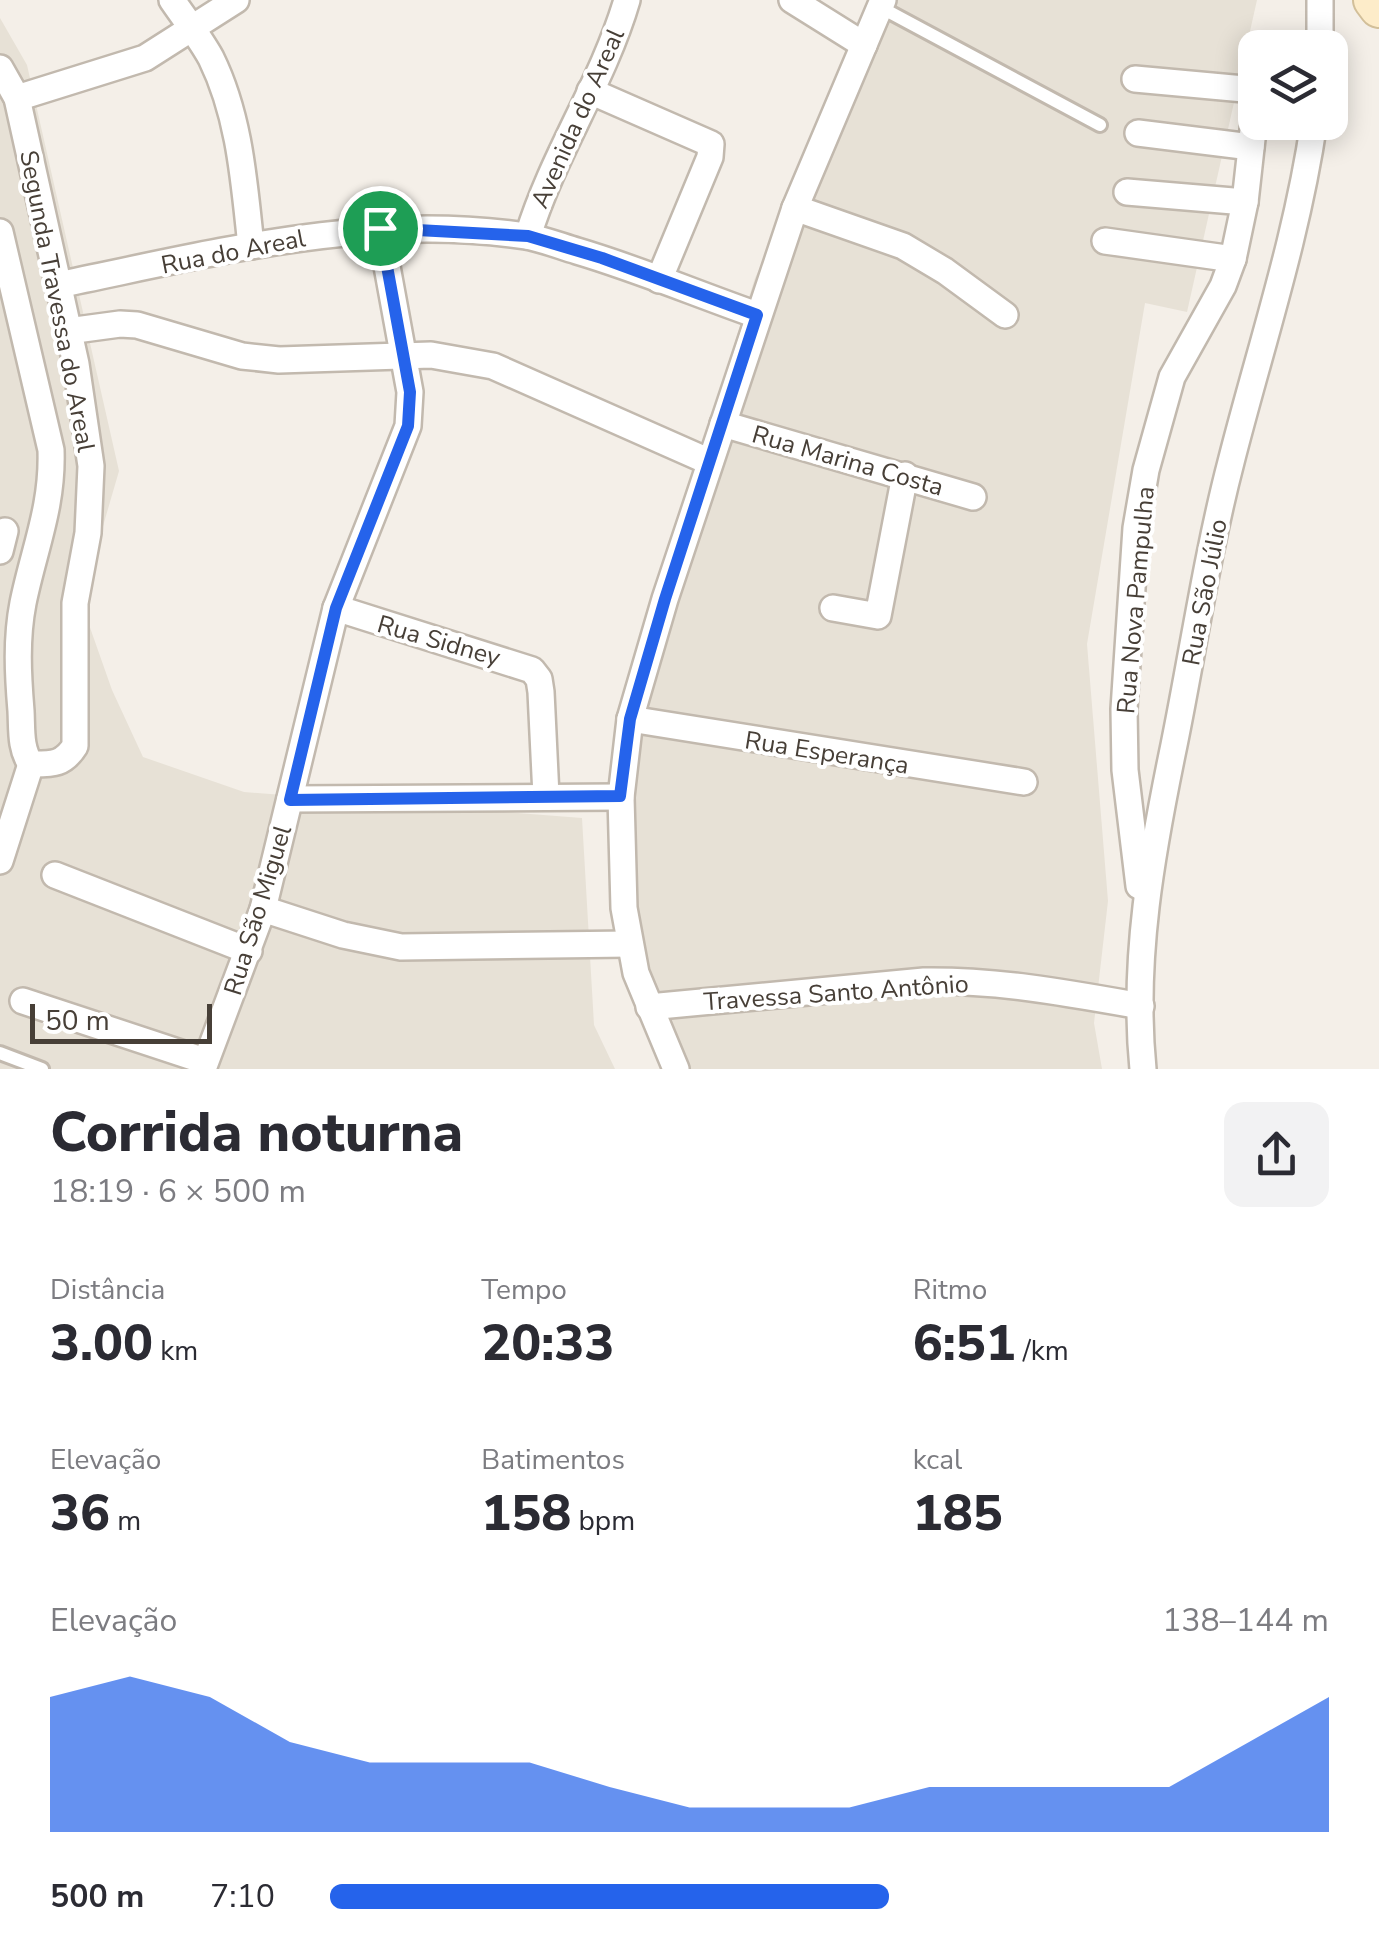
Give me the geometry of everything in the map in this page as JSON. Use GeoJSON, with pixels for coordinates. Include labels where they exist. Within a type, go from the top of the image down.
{"type":"FeatureCollection","features":[{"type":"Feature","properties":{"kind":"main road"},"geometry":{"type":"LineString","coordinates":[[1373,0],[1379,8]]}},
{"type":"Feature","properties":{"kind":"street"},"geometry":{"type":"LineString","coordinates":[[172,0],[222,84],[235,127],[251,246]]}},
{"type":"Feature","properties":{"kind":"street"},"geometry":{"type":"LineString","coordinates":[[0,68],[17,98],[145,58],[236,0]]}},
{"type":"Feature","properties":{"kind":"street","name":"Avenida do Areal"},"geometry":{"type":"LineString","coordinates":[[528,236],[562,145],[590,91],[627,0]]}},
{"type":"Feature","properties":{"kind":"street"},"geometry":{"type":"LineString","coordinates":[[792,0],[864,45]]}},
{"type":"Feature","properties":{"kind":"street"},"geometry":{"type":"LineString","coordinates":[[1320,0],[1320,30]]}},
{"type":"Feature","properties":{"kind":"street"},"geometry":{"type":"LineString","coordinates":[[676,1069],[649,1006],[630,944],[624,908],[620,796],[630,719],[794,208],[881,3]]}},
{"type":"Feature","properties":{"kind":"street"},"geometry":{"type":"LineString","coordinates":[[1134,80],[1238,89]]}},
{"type":"Feature","properties":{"kind":"street"},"geometry":{"type":"LineString","coordinates":[[590,91],[712,144],[660,280]]}},
{"type":"Feature","properties":{"kind":"street","name":"Segunda Travessa do Areal"},"geometry":{"type":"LineString","coordinates":[[0,232],[51,450],[52,482],[46,520],[18,632],[23,748],[30,764],[56,764],[75,746],[75,603],[88,532],[91,478],[85,418],[17,98]]}},
{"type":"Feature","properties":{"kind":"street"},"geometry":{"type":"LineString","coordinates":[[1138,132],[1251,147]]}},
{"type":"Feature","properties":{"kind":"street","name":"Rua Nova Pampulha"},"geometry":{"type":"LineString","coordinates":[[1144,926],[1125,770],[1124,709],[1136,528],[1146,470],[1172,377],[1224,286],[1233,260],[1252,140]]}},
{"type":"Feature","properties":{"kind":"street","name":"Rua São Júlio"},"geometry":{"type":"LineString","coordinates":[[1144,1069],[1140,1006],[1144,926],[1164,793],[1230,464],[1284,275],[1304,192],[1311,140]]}},
{"type":"Feature","properties":{"kind":"street"},"geometry":{"type":"LineString","coordinates":[[1128,192],[1244,202]]}},
{"type":"Feature","properties":{"kind":"street"},"geometry":{"type":"LineString","coordinates":[[794,208],[903,246],[1004,314]]}},
{"type":"Feature","properties":{"kind":"street","name":"Rua do Areal"},"geometry":{"type":"LineString","coordinates":[[57,285],[303,236],[380,228],[528,236],[757,315]]}},
{"type":"Feature","properties":{"kind":"street","name":"Rua São Miguel"},"geometry":{"type":"LineString","coordinates":[[204,1065],[263,909],[336,608],[408,426],[410,392],[380,228]]}},
{"type":"Feature","properties":{"kind":"street"},"geometry":{"type":"LineString","coordinates":[[1105,241],[1233,260]]}},
{"type":"Feature","properties":{"kind":"street"},"geometry":{"type":"LineString","coordinates":[[68,331],[137,325],[242,356],[280,360],[431,355],[492,366],[710,462]]}},
{"type":"Feature","properties":{"kind":"street","name":"Rua Marina Costa"},"geometry":{"type":"LineString","coordinates":[[723,424],[973,496]]}},
{"type":"Feature","properties":{"kind":"street"},"geometry":{"type":"LineString","coordinates":[[833,608],[878,616],[905,475]]}},
{"type":"Feature","properties":{"kind":"street","name":"Rua Sidney"},"geometry":{"type":"LineString","coordinates":[[336,608],[532,670],[539,679],[541,692],[546,796]]}},
{"type":"Feature","properties":{"kind":"street","name":"Rua Esperança"},"geometry":{"type":"LineString","coordinates":[[630,719],[1024,782]]}},
{"type":"Feature","properties":{"kind":"street"},"geometry":{"type":"LineString","coordinates":[[0,860],[30,764]]}},
{"type":"Feature","properties":{"kind":"street"},"geometry":{"type":"LineString","coordinates":[[290,800],[620,796]]}},
{"type":"Feature","properties":{"kind":"street"},"geometry":{"type":"LineString","coordinates":[[55,875],[249,951]]}},
{"type":"Feature","properties":{"kind":"street"},"geometry":{"type":"LineString","coordinates":[[263,909],[343,936],[401,947],[630,944]]}},
{"type":"Feature","properties":{"kind":"street","name":"Travessa Santo Antônio"},"geometry":{"type":"LineString","coordinates":[[649,1006],[924,980],[1022,986],[1140,1006]]}},
{"type":"Feature","properties":{"kind":"street"},"geometry":{"type":"LineString","coordinates":[[23,1001],[204,1065]]}},
{"type":"Feature","properties":{"kind":"lane"},"geometry":{"type":"LineString","coordinates":[[881,3],[1100,125]]}},
{"type":"Feature","properties":{"kind":"lane"},"geometry":{"type":"LineString","coordinates":[[0,1053],[42,1069]]}},
{"type":"Feature","properties":{"kind":"shaded area"},"geometry":{"type":"Polygon","coordinates":[[[888,0],[1257,0],[1250,30],[1238,30],[1238,85],[1187,312],[1145,303],[1087,644],[1108,901],[1094,1023],[1102,1069],[688,1069],[642,962],[638,906],[621,848],[659,583],[755,278],[888,0]]]}},
{"type":"Feature","properties":{"kind":"shaded area"},"geometry":{"type":"Polygon","coordinates":[[[0,18],[27,65],[119,471],[81,602],[112,690],[143,757],[244,792],[582,818],[594,1025],[615,1069],[0,1069],[0,18]]]}},
{"type":"Feature","properties":{"kind":"route"},"geometry":{"type":"LineString","coordinates":[[380,228],[528,236],[602,258],[757,315],[630,719],[620,796],[290,800],[336,608],[408,426],[410,392],[380,228]]}}]}
